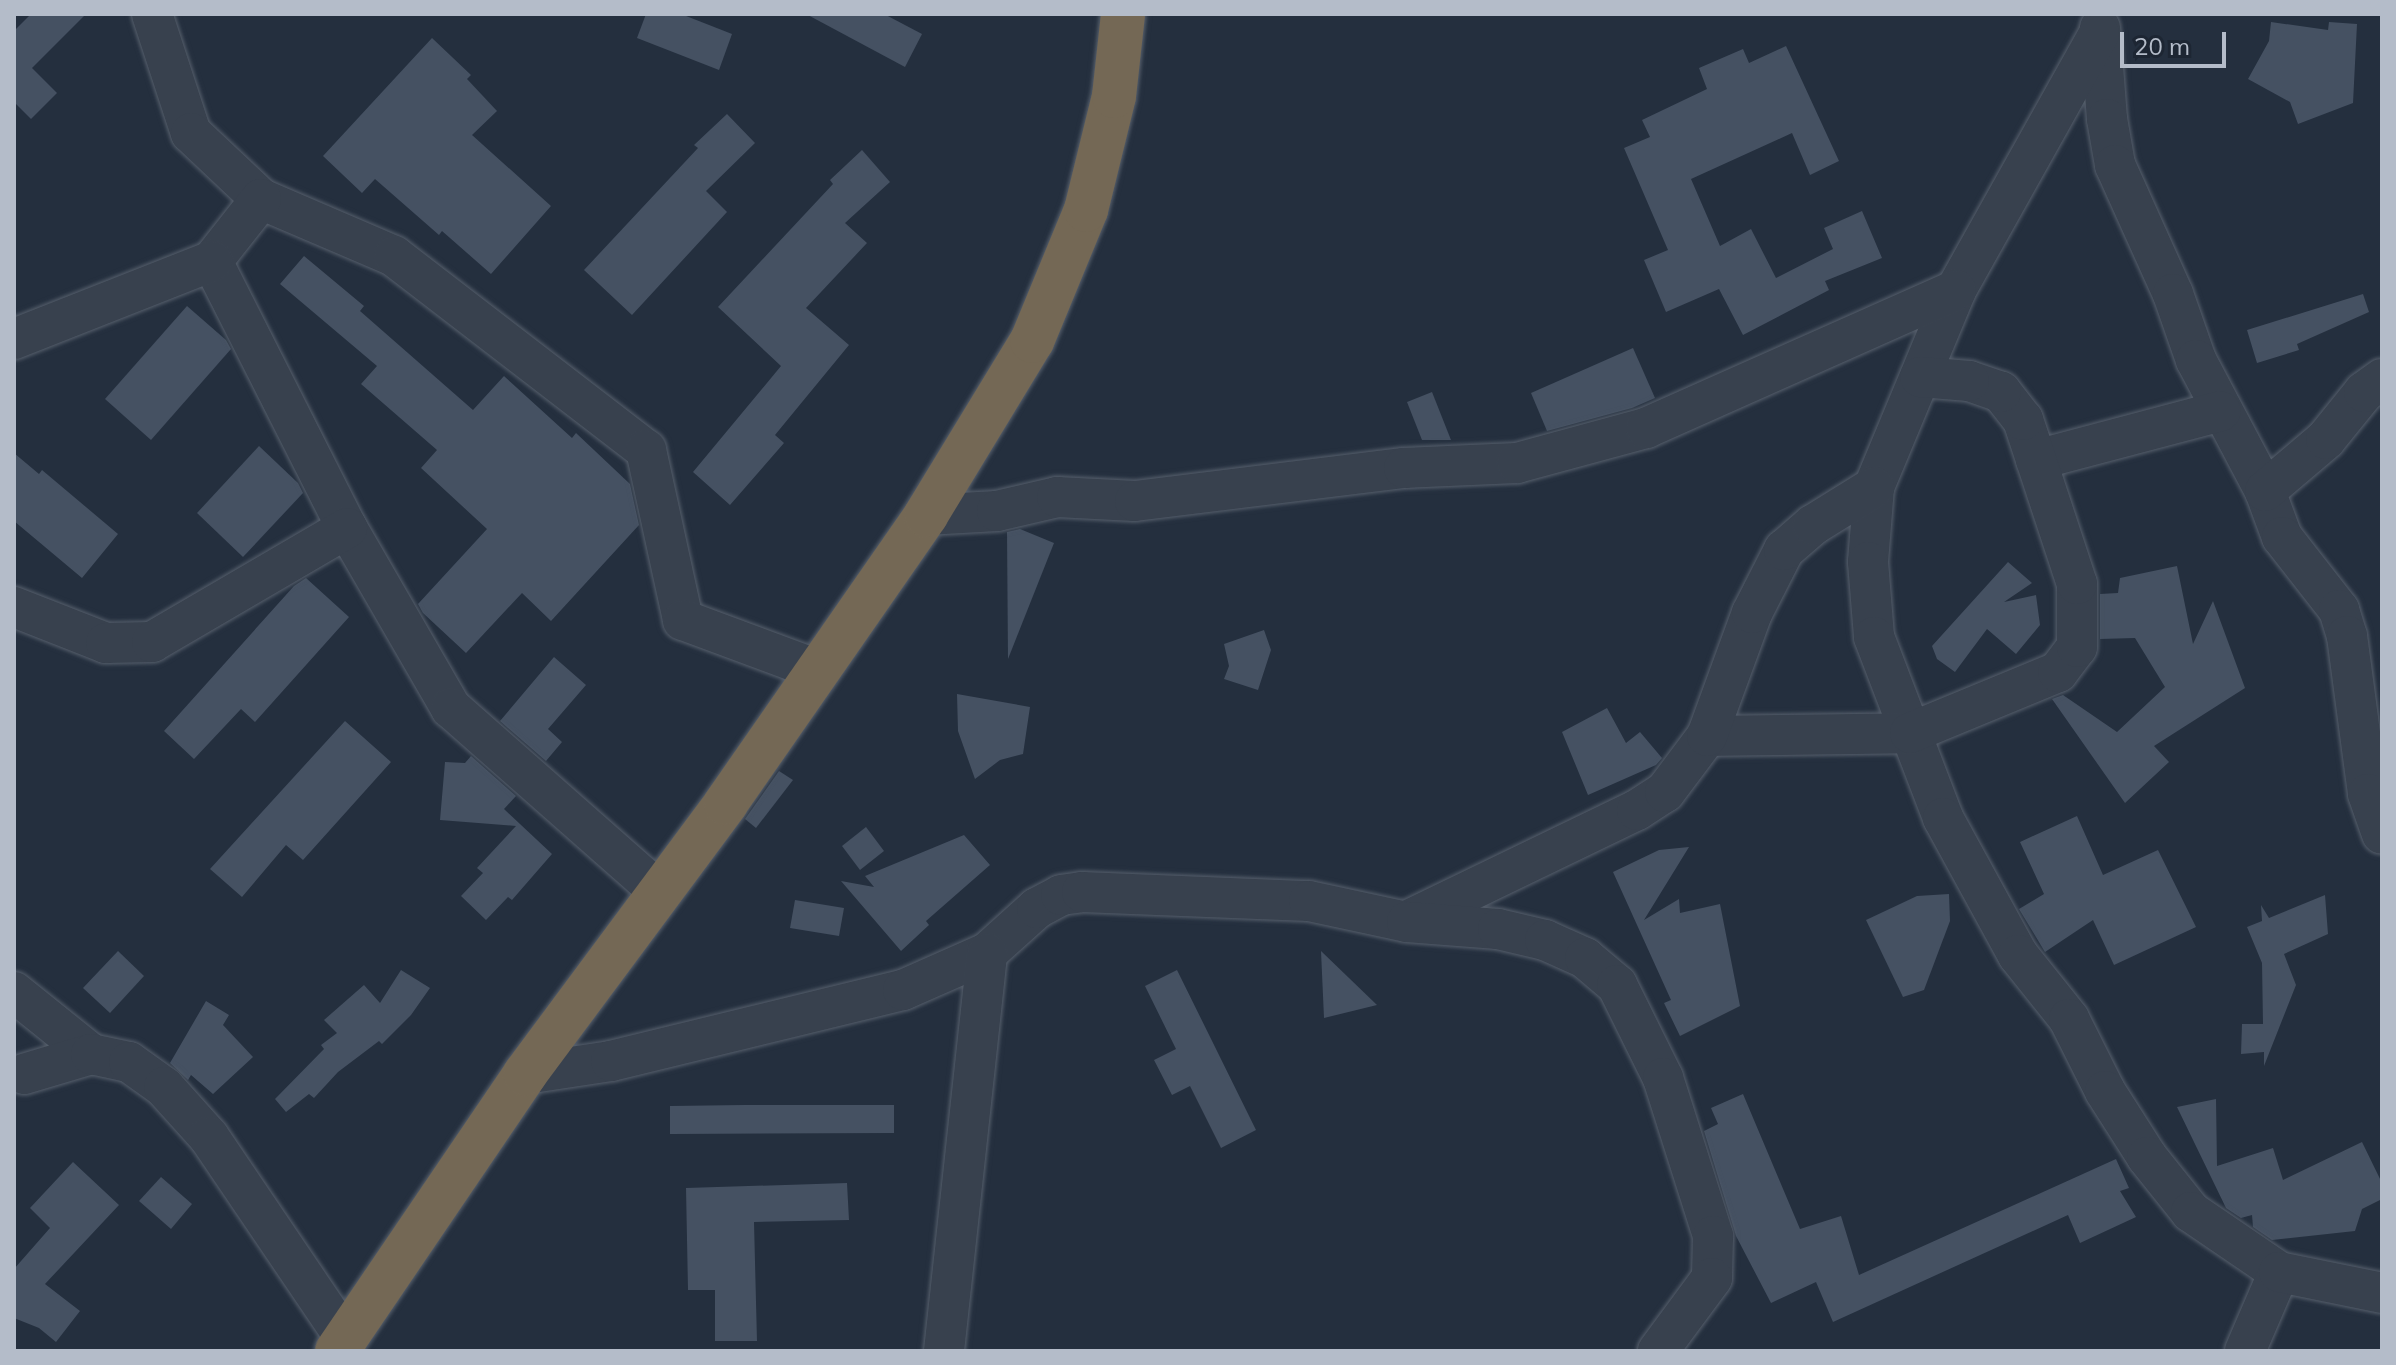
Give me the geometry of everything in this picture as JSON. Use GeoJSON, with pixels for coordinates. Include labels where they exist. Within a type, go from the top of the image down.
{"type":"FeatureCollection","features":[{"type":"Feature","properties":{"kind":"highway"},"geometry":{"type":"LineString","coordinates":[[342,1345],[525,1074],[661,893],[926,515],[1032,341],[1086,210],[1114,96],[1123,14]]}},
{"type":"Feature","properties":{"kind":"street"},"geometry":{"type":"LineString","coordinates":[[152,14],[191,133],[261,199],[394,256],[646,450],[683,620],[818,670]]}},
{"type":"Feature","properties":{"kind":"street"},"geometry":{"type":"LineString","coordinates":[[2100,24],[1956,290],[1874,487],[1868,562],[1874,637],[1943,818],[2018,955],[2069,1019],[2105,1091],[2147,1157],[2191,1212],[2279,1272],[2313,1282],[2382,1293]]}},
{"type":"Feature","properties":{"kind":"street"},"geometry":{"type":"LineString","coordinates":[[2100,24],[2107,119],[2115,165],[2173,294],[2196,360],[2265,491],[2282,537],[2339,610],[2347,636],[2368,794],[2382,834]]}},
{"type":"Feature","properties":{"kind":"street"},"geometry":{"type":"LineString","coordinates":[[14,339],[212,261],[261,199]]}},
{"type":"Feature","properties":{"kind":"street"},"geometry":{"type":"LineString","coordinates":[[212,261],[347,528],[451,708],[661,893]]}},
{"type":"Feature","properties":{"kind":"street"},"geometry":{"type":"LineString","coordinates":[[926,515],[997,511],[1057,497],[1135,501],[1404,468],[1517,463],[1646,428],[1956,290]]}},
{"type":"Feature","properties":{"kind":"street"},"geometry":{"type":"LineString","coordinates":[[1707,736],[1910,733],[2058,672],[2077,647],[2077,584],[2023,420],[2001,392],[1969,381],[1920,377]]}},
{"type":"Feature","properties":{"kind":"street"},"geometry":{"type":"LineString","coordinates":[[2265,491],[2326,439],[2364,392],[2382,379]]}},
{"type":"Feature","properties":{"kind":"street"},"geometry":{"type":"LineString","coordinates":[[2036,460],[2221,411]]}},
{"type":"Feature","properties":{"kind":"street"},"geometry":{"type":"LineString","coordinates":[[1407,922],[1637,810],[1665,792],[1707,736],[1752,613],[1784,550],[1813,525],[1874,487]]}},
{"type":"Feature","properties":{"kind":"street"},"geometry":{"type":"LineString","coordinates":[[14,607],[106,643],[152,642],[347,528]]}},
{"type":"Feature","properties":{"kind":"street"},"geometry":{"type":"LineString","coordinates":[[525,1074],[611,1061],[903,990],[987,953],[1017,930],[1037,908],[1061,895],[1082,892],[1309,901],[1407,922],[1498,929],[1545,940],[1585,958],[1617,985],[1663,1078],[1713,1236],[1712,1278],[1658,1351]]}},
{"type":"Feature","properties":{"kind":"street"},"geometry":{"type":"LineString","coordinates":[[944,1351],[987,953]]}},
{"type":"Feature","properties":{"kind":"street"},"geometry":{"type":"LineString","coordinates":[[14,992],[91,1054],[129,1062],[164,1087],[209,1137],[342,1345]]}},
{"type":"Feature","properties":{"kind":"street"},"geometry":{"type":"LineString","coordinates":[[24,1074],[91,1054]]}},
{"type":"Feature","properties":{"kind":"street"},"geometry":{"type":"LineString","coordinates":[[2245,1351],[2279,1272]]}},
{"type":"Feature","properties":{"kind":"building"},"geometry":{"type":"Polygon","coordinates":[[[31,14],[86,14],[32,68],[57,93],[31,119],[14,102],[14,31],[31,14]]]}},
{"type":"Feature","properties":{"kind":"building"},"geometry":{"type":"Polygon","coordinates":[[[646,14],[681,14],[732,34],[719,70],[637,38],[646,14]]]}},
{"type":"Feature","properties":{"kind":"building"},"geometry":{"type":"Polygon","coordinates":[[[806,14],[884,14],[922,34],[905,67],[806,14]]]}},
{"type":"Feature","properties":{"kind":"building"},"geometry":{"type":"Polygon","coordinates":[[[2271,22],[2328,30],[2329,22],[2357,24],[2353,103],[2298,124],[2290,102],[2248,79],[2269,41],[2271,22]]]}},
{"type":"Feature","properties":{"kind":"building"},"geometry":{"type":"Polygon","coordinates":[[[432,38],[471,75],[467,79],[497,111],[472,135],[551,206],[491,274],[442,231],[439,235],[375,179],[362,193],[323,156],[432,38]]]}},
{"type":"Feature","properties":{"kind":"building"},"geometry":{"type":"Polygon","coordinates":[[[1786,46],[1839,161],[1810,175],[1792,133],[1691,179],[1720,246],[1751,229],[1776,278],[1833,249],[1824,228],[1862,211],[1882,258],[1825,281],[1829,290],[1743,335],[1719,289],[1666,312],[1644,260],[1668,250],[1624,148],[1650,137],[1642,120],[1707,89],[1699,68],[1743,49],[1749,63],[1786,46]]]}},
{"type":"Feature","properties":{"kind":"building"},"geometry":{"type":"Polygon","coordinates":[[[727,114],[755,143],[706,191],[727,212],[632,315],[584,270],[698,148],[694,145],[727,114]]]}},
{"type":"Feature","properties":{"kind":"building"},"geometry":{"type":"Polygon","coordinates":[[[862,150],[890,182],[845,223],[867,243],[806,308],[849,345],[775,435],[784,443],[730,505],[693,472],[781,366],[718,307],[833,184],[830,180],[862,150]]]}},
{"type":"Feature","properties":{"kind":"building"},"geometry":{"type":"Polygon","coordinates":[[[304,256],[364,306],[360,311],[473,410],[504,376],[572,438],[576,433],[630,484],[639,525],[551,621],[522,593],[466,653],[423,613],[418,604],[487,529],[421,468],[437,450],[361,384],[377,366],[280,284],[304,256]]]}},
{"type":"Feature","properties":{"kind":"building"},"geometry":{"type":"Polygon","coordinates":[[[2363,294],[2369,312],[2297,344],[2299,350],[2257,363],[2247,330],[2363,294]]]}},
{"type":"Feature","properties":{"kind":"building"},"geometry":{"type":"Polygon","coordinates":[[[187,306],[226,340],[231,349],[151,440],[105,399],[187,306]]]}},
{"type":"Feature","properties":{"kind":"building"},"geometry":{"type":"Polygon","coordinates":[[[1633,348],[1655,398],[1632,408],[1547,431],[1531,393],[1633,348]]]}},
{"type":"Feature","properties":{"kind":"building"},"geometry":{"type":"Polygon","coordinates":[[[1432,392],[1451,440],[1422,440],[1407,402],[1432,392]]]}},
{"type":"Feature","properties":{"kind":"building"},"geometry":{"type":"Polygon","coordinates":[[[259,446],[298,483],[303,493],[243,557],[197,513],[259,446]]]}},
{"type":"Feature","properties":{"kind":"building"},"geometry":{"type":"Polygon","coordinates":[[[14,453],[39,474],[42,470],[118,534],[82,578],[14,521],[14,453]]]}},
{"type":"Feature","properties":{"kind":"building"},"geometry":{"type":"Polygon","coordinates":[[[1020,529],[1054,543],[1008,659],[1007,532],[1020,529]]]}},
{"type":"Feature","properties":{"kind":"building"},"geometry":{"type":"Polygon","coordinates":[[[2008,562],[2032,583],[2004,602],[2036,595],[2040,625],[2016,654],[1987,629],[1955,672],[1937,659],[1932,646],[2008,562]]]}},
{"type":"Feature","properties":{"kind":"building"},"geometry":{"type":"Polygon","coordinates":[[[2177,566],[2193,644],[2213,601],[2245,688],[2154,746],[2169,762],[2125,803],[2052,699],[2063,695],[2117,732],[2165,687],[2135,638],[2100,639],[2100,594],[2118,593],[2120,578],[2177,566]]]}},
{"type":"Feature","properties":{"kind":"building"},"geometry":{"type":"Polygon","coordinates":[[[306,578],[349,617],[255,722],[241,709],[194,759],[164,731],[294,586],[306,578]]]}},
{"type":"Feature","properties":{"kind":"building"},"geometry":{"type":"Polygon","coordinates":[[[1264,630],[1271,650],[1258,690],[1224,679],[1229,666],[1224,644],[1264,630]]]}},
{"type":"Feature","properties":{"kind":"building"},"geometry":{"type":"Polygon","coordinates":[[[554,657],[586,685],[548,729],[562,742],[546,761],[500,721],[554,657]]]}},
{"type":"Feature","properties":{"kind":"building"},"geometry":{"type":"Polygon","coordinates":[[[957,694],[1030,707],[1023,754],[1000,760],[975,779],[958,731],[957,694]]]}},
{"type":"Feature","properties":{"kind":"building"},"geometry":{"type":"Polygon","coordinates":[[[1607,708],[1626,743],[1640,732],[1662,758],[1656,765],[1588,795],[1562,732],[1607,708]]]}},
{"type":"Feature","properties":{"kind":"building"},"geometry":{"type":"Polygon","coordinates":[[[345,721],[391,762],[303,860],[286,845],[242,897],[210,869],[345,721]]]}},
{"type":"Feature","properties":{"kind":"building"},"geometry":{"type":"Polygon","coordinates":[[[471,756],[516,796],[504,809],[552,854],[512,900],[508,897],[486,920],[461,896],[483,873],[477,868],[516,826],[440,820],[445,762],[465,763],[471,756]]]}},
{"type":"Feature","properties":{"kind":"building"},"geometry":{"type":"Polygon","coordinates":[[[779,771],[793,780],[756,828],[745,819],[779,771]]]}},
{"type":"Feature","properties":{"kind":"building"},"geometry":{"type":"Polygon","coordinates":[[[2077,816],[2103,875],[2158,850],[2196,927],[2114,965],[2093,920],[2045,952],[2019,909],[2044,894],[2020,842],[2077,816]]]}},
{"type":"Feature","properties":{"kind":"building"},"geometry":{"type":"Polygon","coordinates":[[[866,827],[884,851],[860,870],[842,846],[866,827]]]}},
{"type":"Feature","properties":{"kind":"building"},"geometry":{"type":"Polygon","coordinates":[[[964,835],[990,865],[926,921],[929,925],[901,951],[841,881],[874,887],[865,876],[964,835]]]}},
{"type":"Feature","properties":{"kind":"building"},"geometry":{"type":"Polygon","coordinates":[[[1689,847],[1644,920],[1679,899],[1680,913],[1720,904],[1740,1006],[1680,1036],[1664,1003],[1671,1000],[1613,872],[1659,850],[1689,847]]]}},
{"type":"Feature","properties":{"kind":"building"},"geometry":{"type":"Polygon","coordinates":[[[1949,894],[1950,921],[1924,990],[1903,997],[1866,920],[1917,896],[1949,894]]]}},
{"type":"Feature","properties":{"kind":"building"},"geometry":{"type":"Polygon","coordinates":[[[2325,895],[2328,934],[2284,954],[2296,985],[2264,1066],[2264,1052],[2241,1054],[2242,1024],[2263,1024],[2262,963],[2247,927],[2262,921],[2261,905],[2269,918],[2325,895]]]}},
{"type":"Feature","properties":{"kind":"building"},"geometry":{"type":"Polygon","coordinates":[[[795,900],[844,908],[839,936],[790,928],[795,900]]]}},
{"type":"Feature","properties":{"kind":"building"},"geometry":{"type":"Polygon","coordinates":[[[118,951],[144,976],[110,1013],[83,988],[118,951]]]}},
{"type":"Feature","properties":{"kind":"building"},"geometry":{"type":"Polygon","coordinates":[[[1321,951],[1377,1005],[1324,1018],[1321,951]]]}},
{"type":"Feature","properties":{"kind":"building"},"geometry":{"type":"Polygon","coordinates":[[[401,970],[430,988],[411,1015],[382,1044],[379,1041],[338,1072],[314,1098],[309,1094],[286,1112],[275,1099],[324,1049],[321,1045],[337,1033],[324,1020],[364,985],[380,1003],[401,970]]]}},
{"type":"Feature","properties":{"kind":"building"},"geometry":{"type":"Polygon","coordinates":[[[1177,970],[1256,1130],[1221,1148],[1190,1086],[1172,1095],[1154,1060],[1176,1049],[1145,986],[1177,970]]]}},
{"type":"Feature","properties":{"kind":"building"},"geometry":{"type":"Polygon","coordinates":[[[206,1001],[229,1015],[223,1025],[253,1057],[213,1094],[191,1075],[188,1080],[170,1063],[206,1001]]]}},
{"type":"Feature","properties":{"kind":"building"},"geometry":{"type":"Polygon","coordinates":[[[1743,1094],[1800,1229],[1841,1216],[1859,1275],[2116,1159],[2129,1188],[2120,1191],[2136,1217],[2080,1243],[2068,1215],[1833,1322],[1816,1282],[1771,1303],[1736,1236],[1704,1131],[1718,1124],[1711,1108],[1743,1094]]]}},
{"type":"Feature","properties":{"kind":"building"},"geometry":{"type":"Polygon","coordinates":[[[2216,1099],[2217,1166],[2273,1148],[2283,1180],[2362,1142],[2382,1183],[2382,1199],[2362,1209],[2355,1231],[2272,1240],[2253,1227],[2252,1215],[2241,1218],[2226,1208],[2177,1107],[2216,1099]]]}},
{"type":"Feature","properties":{"kind":"building"},"geometry":{"type":"Polygon","coordinates":[[[894,1105],[894,1133],[670,1134],[670,1106],[894,1105]]]}},
{"type":"Feature","properties":{"kind":"building"},"geometry":{"type":"Polygon","coordinates":[[[73,1162],[119,1205],[45,1284],[80,1311],[56,1342],[39,1328],[14,1318],[14,1269],[50,1228],[30,1208],[73,1162]]]}},
{"type":"Feature","properties":{"kind":"building"},"geometry":{"type":"Polygon","coordinates":[[[161,1177],[192,1204],[171,1229],[139,1201],[161,1177]]]}},
{"type":"Feature","properties":{"kind":"building"},"geometry":{"type":"Polygon","coordinates":[[[847,1183],[849,1220],[754,1222],[757,1341],[715,1341],[715,1290],[688,1290],[686,1188],[847,1183]]]}}]}
